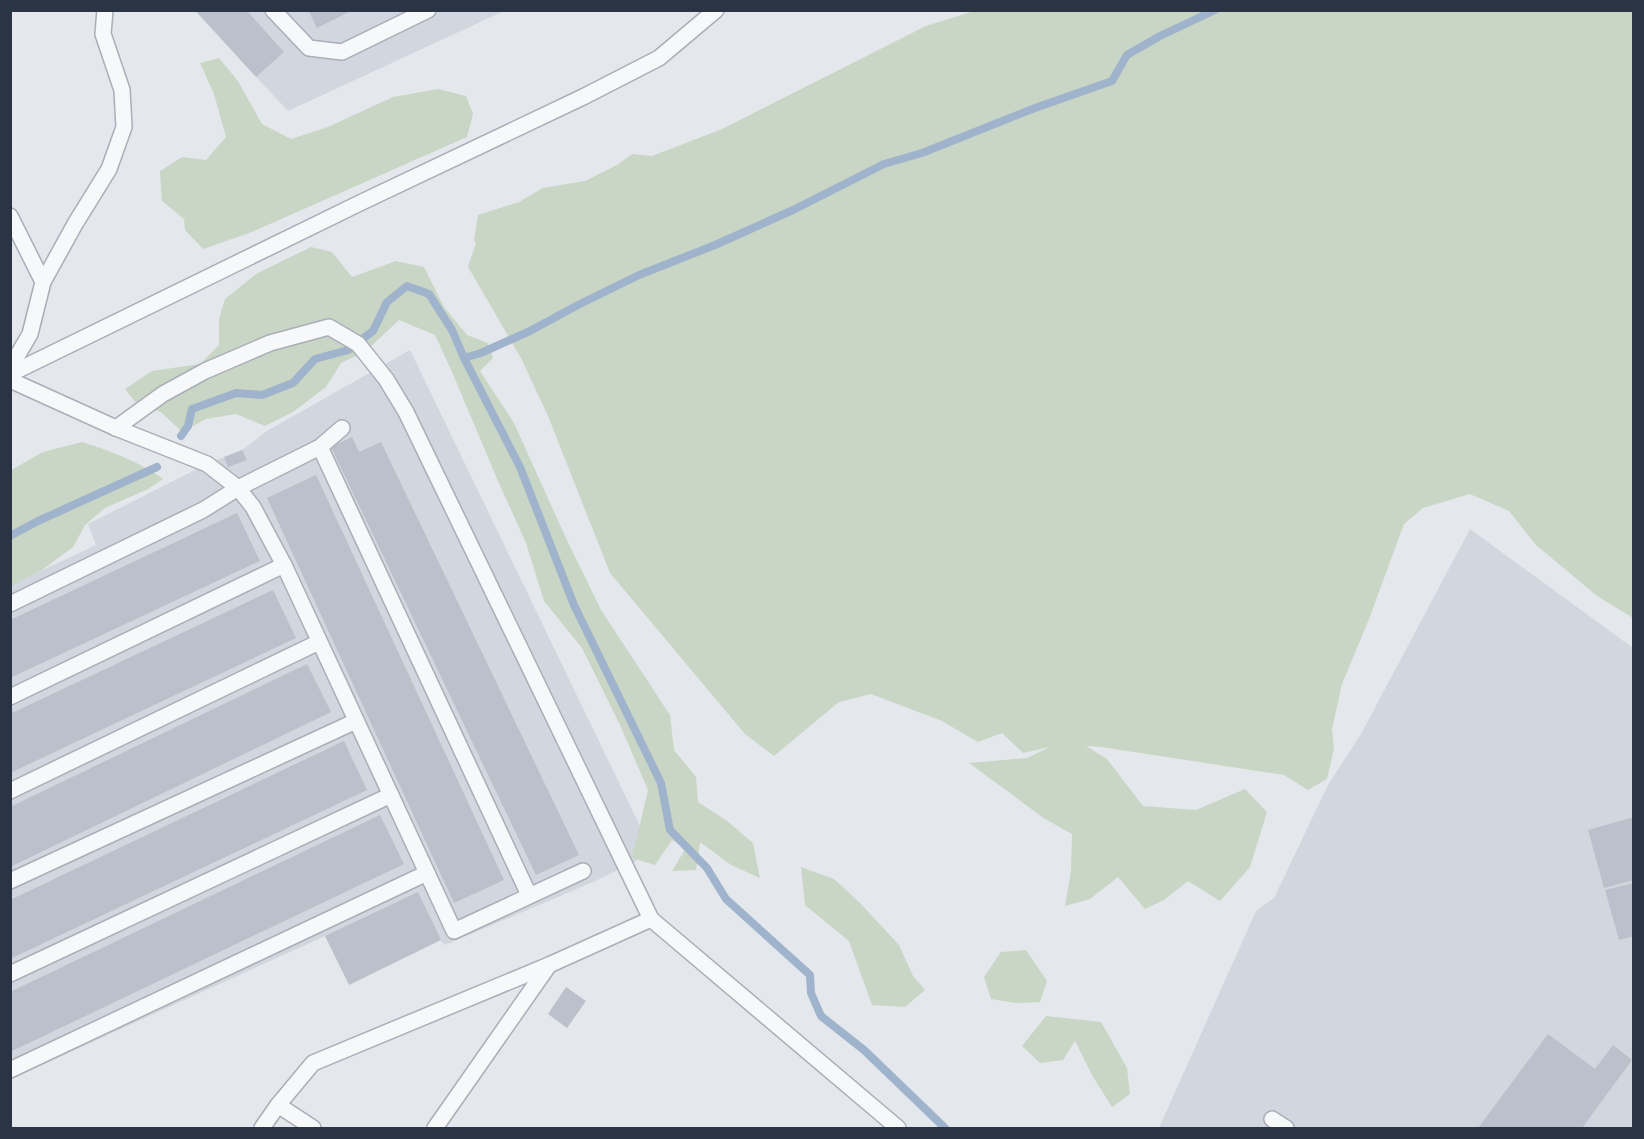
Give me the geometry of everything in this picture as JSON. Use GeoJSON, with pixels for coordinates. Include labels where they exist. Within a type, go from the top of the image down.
{"type":"FeatureCollection","features":[{"type":"Feature","properties":{"kind":"lane"},"geometry":{"type":"LineString","coordinates":[[10,368],[30,334],[43,282],[109,169],[124,127],[122,90],[103,34],[105,10]]}},
{"type":"Feature","properties":{"kind":"lane"},"geometry":{"type":"LineString","coordinates":[[273,10],[309,48],[342,52],[428,10]]}},
{"type":"Feature","properties":{"kind":"lane"},"geometry":{"type":"LineString","coordinates":[[10,374],[659,58],[716,10]]}},
{"type":"Feature","properties":{"kind":"lane"},"geometry":{"type":"LineString","coordinates":[[10,216],[43,282]]}},
{"type":"Feature","properties":{"kind":"lane"},"geometry":{"type":"LineString","coordinates":[[116,428],[163,394],[205,371],[270,343],[329,327],[358,344],[386,379],[406,412],[651,920],[898,1128]]}},
{"type":"Feature","properties":{"kind":"lane"},"geometry":{"type":"LineString","coordinates":[[10,380],[116,428],[207,464],[238,488],[253,507],[284,565],[454,931],[583,871]]}},
{"type":"Feature","properties":{"kind":"lane"},"geometry":{"type":"LineString","coordinates":[[10,604],[203,510],[238,488],[320,447],[342,428]]}},
{"type":"Feature","properties":{"kind":"lane"},"geometry":{"type":"LineString","coordinates":[[320,447],[530,895]]}},
{"type":"Feature","properties":{"kind":"lane"},"geometry":{"type":"LineString","coordinates":[[10,696],[284,565]]}},
{"type":"Feature","properties":{"kind":"lane"},"geometry":{"type":"LineString","coordinates":[[10,791],[319,642]]}},
{"type":"Feature","properties":{"kind":"lane"},"geometry":{"type":"LineString","coordinates":[[10,881],[356,721]]}},
{"type":"Feature","properties":{"kind":"lane"},"geometry":{"type":"LineString","coordinates":[[10,974],[391,795]]}},
{"type":"Feature","properties":{"kind":"lane"},"geometry":{"type":"LineString","coordinates":[[10,1070],[427,873]]}},
{"type":"Feature","properties":{"kind":"lane"},"geometry":{"type":"LineString","coordinates":[[262,1128],[313,1063],[549,966],[651,920]]}},
{"type":"Feature","properties":{"kind":"lane"},"geometry":{"type":"LineString","coordinates":[[435,1128],[549,966]]}},
{"type":"Feature","properties":{"kind":"lane"},"geometry":{"type":"LineString","coordinates":[[278,1105],[313,1128]]}},
{"type":"Feature","properties":{"kind":"lane"},"geometry":{"type":"LineString","coordinates":[[1272,1119],[1286,1128]]}},
{"type":"Feature","properties":{"kind":"shaded area"},"geometry":{"type":"Polygon","coordinates":[[[195,11],[504,11],[288,111],[195,11]]]}},
{"type":"Feature","properties":{"kind":"shaded area"},"geometry":{"type":"Polygon","coordinates":[[[410,350],[653,853],[593,882],[445,945],[440,940],[325,936],[11,1079],[11,585],[96,545],[88,524],[207,464],[242,450],[267,431],[410,350]]]}},
{"type":"Feature","properties":{"kind":"shaded area"},"geometry":{"type":"Polygon","coordinates":[[[1470,529],[1633,648],[1633,1128],[1159,1128],[1256,911],[1274,898],[1328,785],[1361,734],[1470,529]]]}},
{"type":"Feature","properties":{"kind":"green space"},"geometry":{"type":"Polygon","coordinates":[[[974,11],[1633,11],[1633,618],[1597,596],[1536,545],[1509,511],[1470,494],[1423,508],[1404,524],[1342,684],[1332,729],[1334,749],[1327,779],[1308,790],[1284,775],[1086,746],[1107,759],[1143,806],[1196,810],[1245,789],[1267,812],[1250,867],[1220,901],[1188,881],[1164,900],[1145,909],[1118,877],[1090,899],[1065,906],[1071,871],[1072,834],[1045,819],[969,763],[1027,758],[1050,747],[1023,753],[1002,733],[978,742],[942,721],[871,694],[839,702],[774,756],[745,734],[610,573],[548,416],[521,358],[468,267],[476,243],[474,240],[478,215],[519,202],[543,188],[585,181],[617,165],[632,154],[652,156],[722,129],[926,26],[974,11]]]}},
{"type":"Feature","properties":{"kind":"green space"},"geometry":{"type":"Polygon","coordinates":[[[219,58],[238,81],[262,124],[291,139],[328,127],[393,97],[438,89],[466,96],[473,114],[467,137],[252,232],[203,249],[185,230],[184,219],[162,201],[160,171],[182,157],[206,160],[226,137],[214,94],[200,63],[219,58]]]}},
{"type":"Feature","properties":{"kind":"green space"},"geometry":{"type":"Polygon","coordinates":[[[311,247],[332,252],[352,277],[396,261],[424,267],[444,307],[467,335],[488,343],[493,358],[480,371],[514,423],[601,610],[670,715],[674,750],[696,777],[698,802],[727,821],[753,843],[760,878],[731,865],[700,842],[696,870],[672,871],[686,848],[672,840],[655,865],[632,858],[648,790],[620,725],[582,648],[544,601],[526,543],[435,335],[399,320],[366,351],[341,363],[326,387],[293,412],[265,426],[236,414],[206,419],[182,432],[161,412],[137,404],[125,389],[152,371],[200,364],[219,345],[219,319],[225,299],[256,274],[311,247]]]}},
{"type":"Feature","properties":{"kind":"green space"},"geometry":{"type":"Polygon","coordinates":[[[82,442],[124,457],[163,479],[148,489],[105,508],[85,525],[73,547],[42,570],[11,586],[11,473],[13,469],[43,452],[82,442]]]}},
{"type":"Feature","properties":{"kind":"green space"},"geometry":{"type":"Polygon","coordinates":[[[801,867],[834,879],[859,902],[899,945],[913,976],[925,990],[905,1007],[872,1005],[849,941],[805,905],[801,867]]]}},
{"type":"Feature","properties":{"kind":"green space"},"geometry":{"type":"Polygon","coordinates":[[[1026,950],[1047,981],[1040,1002],[1016,1003],[991,999],[984,977],[1001,952],[1026,950]]]}},
{"type":"Feature","properties":{"kind":"green space"},"geometry":{"type":"Polygon","coordinates":[[[1046,1016],[1101,1022],[1127,1068],[1130,1094],[1112,1107],[1075,1041],[1063,1060],[1040,1063],[1022,1046],[1046,1016]]]}},
{"type":"Feature","properties":{"kind":"building"},"geometry":{"type":"Polygon","coordinates":[[[195,10],[246,10],[284,52],[256,77],[195,10]]]}},
{"type":"Feature","properties":{"kind":"building"},"geometry":{"type":"Polygon","coordinates":[[[308,10],[353,10],[317,28],[308,10]]]}},
{"type":"Feature","properties":{"kind":"building"},"geometry":{"type":"Polygon","coordinates":[[[352,437],[359,452],[381,442],[579,855],[536,875],[331,447],[352,437]]]}},
{"type":"Feature","properties":{"kind":"building"},"geometry":{"type":"Polygon","coordinates":[[[242,450],[247,460],[228,467],[224,457],[242,450]]]}},
{"type":"Feature","properties":{"kind":"building"},"geometry":{"type":"Polygon","coordinates":[[[316,475],[504,880],[454,903],[267,498],[316,475]]]}},
{"type":"Feature","properties":{"kind":"building"},"geometry":{"type":"Polygon","coordinates":[[[237,513],[260,561],[10,678],[10,620],[237,513]]]}},
{"type":"Feature","properties":{"kind":"building"},"geometry":{"type":"Polygon","coordinates":[[[273,590],[296,638],[10,773],[10,714],[273,590]]]}},
{"type":"Feature","properties":{"kind":"building"},"geometry":{"type":"Polygon","coordinates":[[[307,664],[331,712],[10,867],[10,807],[307,664]]]}},
{"type":"Feature","properties":{"kind":"building"},"geometry":{"type":"Polygon","coordinates":[[[344,741],[367,790],[10,959],[10,900],[344,741]]]}},
{"type":"Feature","properties":{"kind":"building"},"geometry":{"type":"Polygon","coordinates":[[[380,815],[404,864],[10,1052],[10,992],[380,815]]]}},
{"type":"Feature","properties":{"kind":"building"},"geometry":{"type":"Polygon","coordinates":[[[1634,817],[1634,880],[1604,888],[1588,830],[1634,817]]]}},
{"type":"Feature","properties":{"kind":"building"},"geometry":{"type":"Polygon","coordinates":[[[1634,883],[1634,936],[1619,940],[1605,890],[1634,883]]]}},
{"type":"Feature","properties":{"kind":"building"},"geometry":{"type":"Polygon","coordinates":[[[418,892],[441,940],[349,985],[325,936],[418,892]]]}},
{"type":"Feature","properties":{"kind":"building"},"geometry":{"type":"Polygon","coordinates":[[[566,987],[586,1001],[567,1028],[548,1014],[566,987]]]}},
{"type":"Feature","properties":{"kind":"building"},"geometry":{"type":"Polygon","coordinates":[[[1548,1034],[1595,1069],[1613,1045],[1632,1060],[1582,1128],[1478,1128],[1548,1034]]]}},
{"type":"Feature","properties":{"kind":"waterway"},"geometry":{"type":"LineString","coordinates":[[464,358],[481,353],[530,331],[639,275],[715,245],[793,210],[884,164],[922,153],[1035,108],[1112,81],[1127,55],[1160,36],[1215,10]]}},
{"type":"Feature","properties":{"kind":"waterway"},"geometry":{"type":"LineString","coordinates":[[181,436],[188,426],[192,409],[236,393],[262,395],[293,383],[315,359],[348,350],[373,331],[387,302],[407,286],[429,294],[452,330],[520,467],[574,605],[661,783],[670,830],[707,868],[726,899],[810,975],[811,993],[821,1016],[864,1050],[945,1128]]}},
{"type":"Feature","properties":{"kind":"waterway"},"geometry":{"type":"LineString","coordinates":[[10,536],[157,467]]}}]}
